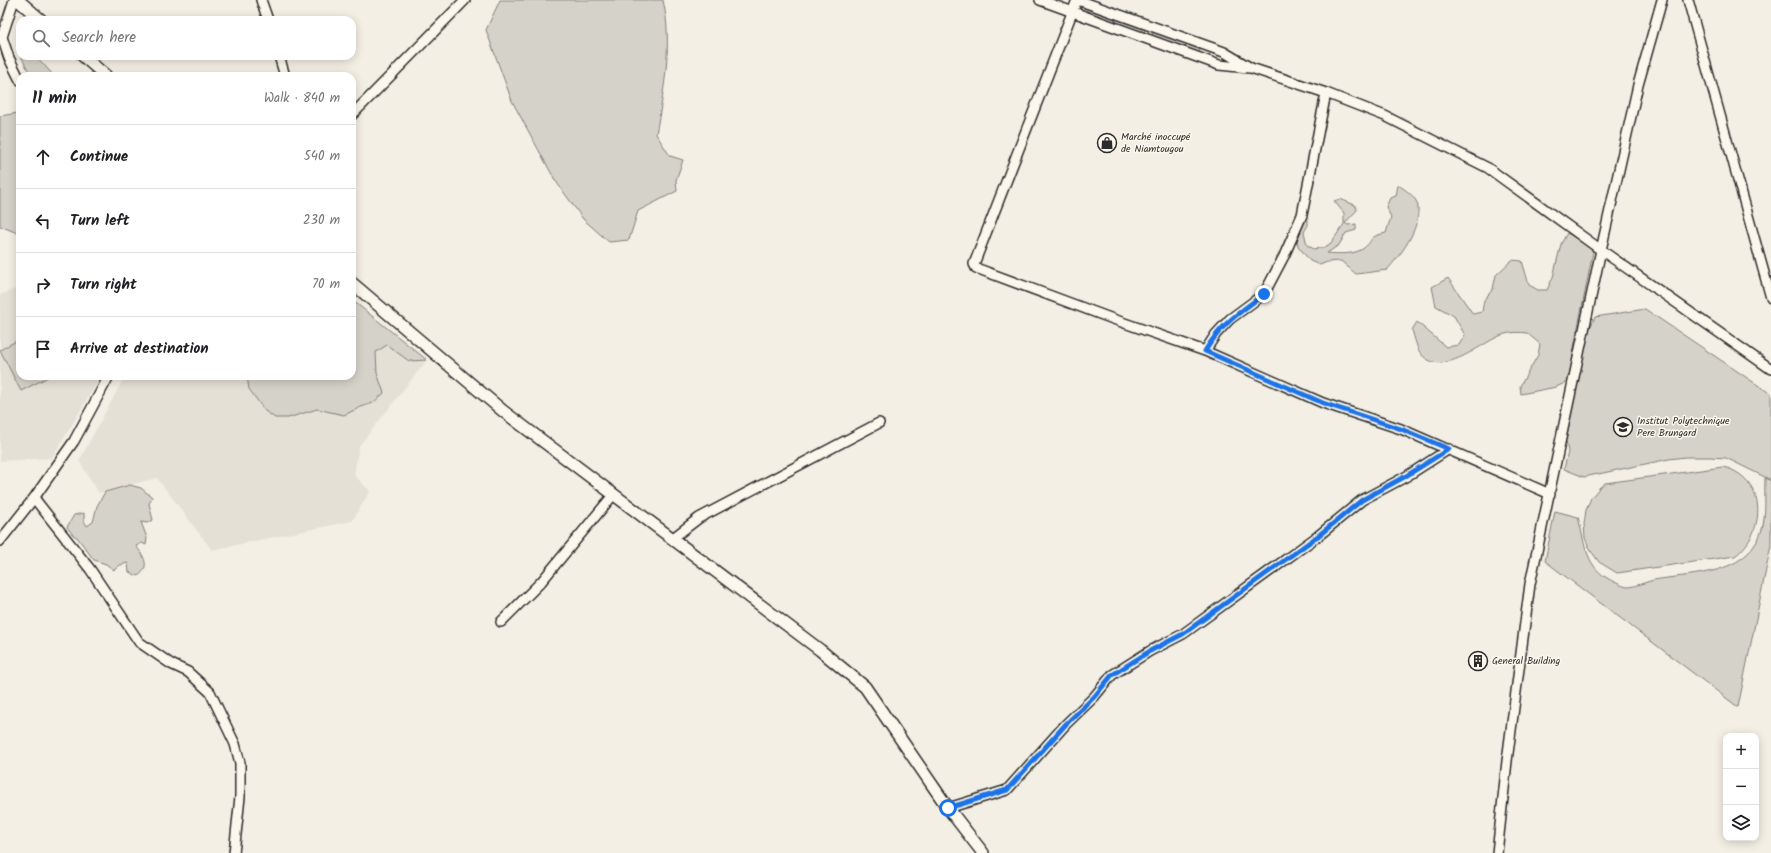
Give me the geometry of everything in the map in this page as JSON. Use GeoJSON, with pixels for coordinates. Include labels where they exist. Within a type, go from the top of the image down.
{"type":"FeatureCollection","features":[{"type":"Feature","properties":{"kind":"main road"},"geometry":{"type":"LineString","coordinates":[[18,0],[36,16]]}},
{"type":"Feature","properties":{"kind":"main road"},"geometry":{"type":"LineString","coordinates":[[88,60],[101,72]]}},
{"type":"Feature","properties":{"kind":"main road"},"geometry":{"type":"LineString","coordinates":[[356,286],[503,410],[820,650],[865,687],[948,808],[983,853]]}},
{"type":"Feature","properties":{"kind":"street"},"geometry":{"type":"LineString","coordinates":[[14,0],[2,37],[9,58],[16,72]]}},
{"type":"Feature","properties":{"kind":"street"},"geometry":{"type":"LineString","coordinates":[[261,0],[267,16]]}},
{"type":"Feature","properties":{"kind":"street"},"geometry":{"type":"LineString","coordinates":[[356,111],[465,0]]}},
{"type":"Feature","properties":{"kind":"street"},"geometry":{"type":"LineString","coordinates":[[1040,0],[1147,38],[1200,59],[1219,65],[1251,68]]}},
{"type":"Feature","properties":{"kind":"street"},"geometry":{"type":"LineString","coordinates":[[1550,494],[1401,429],[1323,403],[1205,351],[976,268],[974,264],[1077,0],[1207,45],[1224,52],[1251,68],[1326,93],[1385,116],[1441,142],[1488,168],[1601,250],[1771,369]]}},
{"type":"Feature","properties":{"kind":"street"},"geometry":{"type":"LineString","coordinates":[[1497,853],[1507,761],[1530,584],[1601,250],[1638,85],[1662,0]]}},
{"type":"Feature","properties":{"kind":"street"},"geometry":{"type":"LineString","coordinates":[[1688,0],[1771,298]]}},
{"type":"Feature","properties":{"kind":"street"},"geometry":{"type":"LineString","coordinates":[[1147,38],[1151,26]]}},
{"type":"Feature","properties":{"kind":"street"},"geometry":{"type":"LineString","coordinates":[[1200,59],[1207,45]]}},
{"type":"Feature","properties":{"kind":"street"},"geometry":{"type":"LineString","coordinates":[[280,60],[284,72]]}},
{"type":"Feature","properties":{"kind":"street"},"geometry":{"type":"LineString","coordinates":[[1205,351],[1216,334],[1230,319],[1264,294],[1284,256],[1302,215],[1326,93]]}},
{"type":"Feature","properties":{"kind":"street"},"geometry":{"type":"LineString","coordinates":[[0,541],[34,498],[74,441],[107,380]]}},
{"type":"Feature","properties":{"kind":"street"},"geometry":{"type":"LineString","coordinates":[[673,538],[699,518],[879,423]]}},
{"type":"Feature","properties":{"kind":"street"},"geometry":{"type":"LineString","coordinates":[[948,808],[1007,790],[1066,724],[1094,697],[1112,675],[1150,651],[1183,634],[1318,536],[1362,500],[1406,476],[1449,449]]}},
{"type":"Feature","properties":{"kind":"street"},"geometry":{"type":"LineString","coordinates":[[501,622],[541,582],[614,494]]}},
{"type":"Feature","properties":{"kind":"street"},"geometry":{"type":"LineString","coordinates":[[34,498],[90,569],[139,642],[171,664],[188,672],[210,692],[235,744],[240,763],[240,797],[234,853]]}},
{"type":"Feature","properties":{"kind":"shaded area"},"geometry":{"type":"Polygon","coordinates":[[[500,0],[663,0],[666,17],[667,50],[662,101],[656,134],[670,156],[683,160],[676,180],[677,191],[638,211],[629,240],[609,242],[583,219],[555,180],[512,101],[486,30],[500,0]]]}},
{"type":"Feature","properties":{"kind":"shaded area"},"geometry":{"type":"Polygon","coordinates":[[[1082,6],[1145,28],[1145,31],[1142,33],[1082,11],[1080,8],[1082,6]]]}},
{"type":"Feature","properties":{"kind":"shaded area"},"geometry":{"type":"Polygon","coordinates":[[[1154,31],[1199,48],[1200,51],[1197,53],[1153,36],[1152,34],[1154,31]]]}},
{"type":"Feature","properties":{"kind":"shaded area"},"geometry":{"type":"Polygon","coordinates":[[[23,60],[40,60],[50,72],[29,72],[23,60]]]}},
{"type":"Feature","properties":{"kind":"shaded area"},"geometry":{"type":"Polygon","coordinates":[[[16,113],[16,232],[0,226],[0,116],[16,113]]]}},
{"type":"Feature","properties":{"kind":"shaded area"},"geometry":{"type":"Polygon","coordinates":[[[1398,185],[1411,194],[1416,200],[1418,216],[1413,233],[1398,257],[1387,270],[1356,274],[1341,261],[1327,262],[1320,265],[1310,261],[1298,246],[1297,240],[1305,221],[1308,219],[1308,225],[1304,232],[1307,245],[1314,249],[1325,247],[1331,243],[1344,224],[1344,213],[1334,201],[1340,199],[1355,205],[1357,210],[1345,223],[1348,225],[1356,224],[1356,230],[1346,233],[1339,245],[1327,253],[1351,253],[1364,248],[1374,237],[1386,233],[1391,217],[1386,207],[1390,198],[1396,196],[1398,185]]]}},
{"type":"Feature","properties":{"kind":"shaded area"},"geometry":{"type":"Polygon","coordinates":[[[1567,233],[1589,246],[1593,252],[1574,347],[1571,370],[1565,383],[1556,387],[1521,394],[1520,386],[1538,355],[1540,344],[1527,333],[1516,332],[1505,334],[1462,357],[1438,363],[1428,360],[1419,351],[1412,330],[1417,322],[1446,347],[1459,345],[1465,335],[1454,316],[1436,306],[1432,287],[1448,278],[1473,314],[1482,312],[1484,300],[1493,289],[1496,275],[1512,260],[1522,261],[1529,285],[1538,290],[1547,290],[1553,277],[1561,244],[1567,233]]]}},
{"type":"Feature","properties":{"kind":"shaded area"},"geometry":{"type":"Polygon","coordinates":[[[16,289],[16,380],[99,380],[52,458],[0,461],[0,295],[16,289]]]}},
{"type":"Feature","properties":{"kind":"shaded area"},"geometry":{"type":"Polygon","coordinates":[[[356,303],[427,360],[359,446],[354,475],[370,491],[352,521],[212,550],[157,478],[99,493],[79,461],[123,380],[356,380],[356,303]]]}},
{"type":"Feature","properties":{"kind":"shaded area"},"geometry":{"type":"Polygon","coordinates":[[[356,303],[427,360],[409,361],[387,345],[376,352],[377,373],[384,393],[373,403],[344,415],[317,409],[288,418],[275,418],[265,411],[249,389],[248,380],[356,380],[356,303]]]}},
{"type":"Feature","properties":{"kind":"shaded area"},"geometry":{"type":"Polygon","coordinates":[[[1645,309],[1771,394],[1771,480],[1726,458],[1710,457],[1685,457],[1669,459],[1584,477],[1564,469],[1568,452],[1566,441],[1588,332],[1595,317],[1645,309]]]}},
{"type":"Feature","properties":{"kind":"shaded area"},"geometry":{"type":"Polygon","coordinates":[[[16,341],[16,380],[42,380],[21,391],[0,350],[16,341]]]}},
{"type":"Feature","properties":{"kind":"shaded area"},"geometry":{"type":"Polygon","coordinates":[[[1723,467],[1737,473],[1748,482],[1754,493],[1758,506],[1757,519],[1753,533],[1746,545],[1735,556],[1617,573],[1599,562],[1591,551],[1585,538],[1584,524],[1586,510],[1591,498],[1605,483],[1723,467]]]}},
{"type":"Feature","properties":{"kind":"shaded area"},"geometry":{"type":"Polygon","coordinates":[[[1765,478],[1771,481],[1771,545],[1738,707],[1545,561],[1555,511],[1578,517],[1586,551],[1594,566],[1607,578],[1627,587],[1654,580],[1710,572],[1724,568],[1747,554],[1760,536],[1765,512],[1765,478]]]}},
{"type":"Feature","properties":{"kind":"shaded area"},"geometry":{"type":"Polygon","coordinates":[[[130,485],[141,488],[152,497],[149,504],[153,520],[147,523],[141,522],[147,538],[146,545],[142,543],[136,546],[145,561],[144,569],[138,576],[129,572],[128,563],[120,565],[114,570],[106,564],[94,560],[77,537],[73,535],[67,527],[74,515],[84,513],[84,521],[87,526],[93,522],[97,506],[105,492],[130,485]]]}},
{"type":"Feature","properties":{"kind":"place","name":"Marché inoccupé de Niamtougou"},"geometry":{"type":"Point","coordinates":[1107,143]}},
{"type":"Feature","properties":{"kind":"place","name":"Institut Polytechnique Pere Brungard"},"geometry":{"type":"Point","coordinates":[1623,427]}},
{"type":"Feature","properties":{"kind":"place","name":"General Building"},"geometry":{"type":"Point","coordinates":[1478,661]}},
{"type":"Feature","properties":{"kind":"route"},"geometry":{"type":"LineString","coordinates":[[948,808],[1007,790],[1066,724],[1094,697],[1112,675],[1150,651],[1183,634],[1318,536],[1362,500],[1406,476],[1449,449],[1401,429],[1323,403],[1205,351],[1216,334],[1230,319],[1264,294]]}}]}
